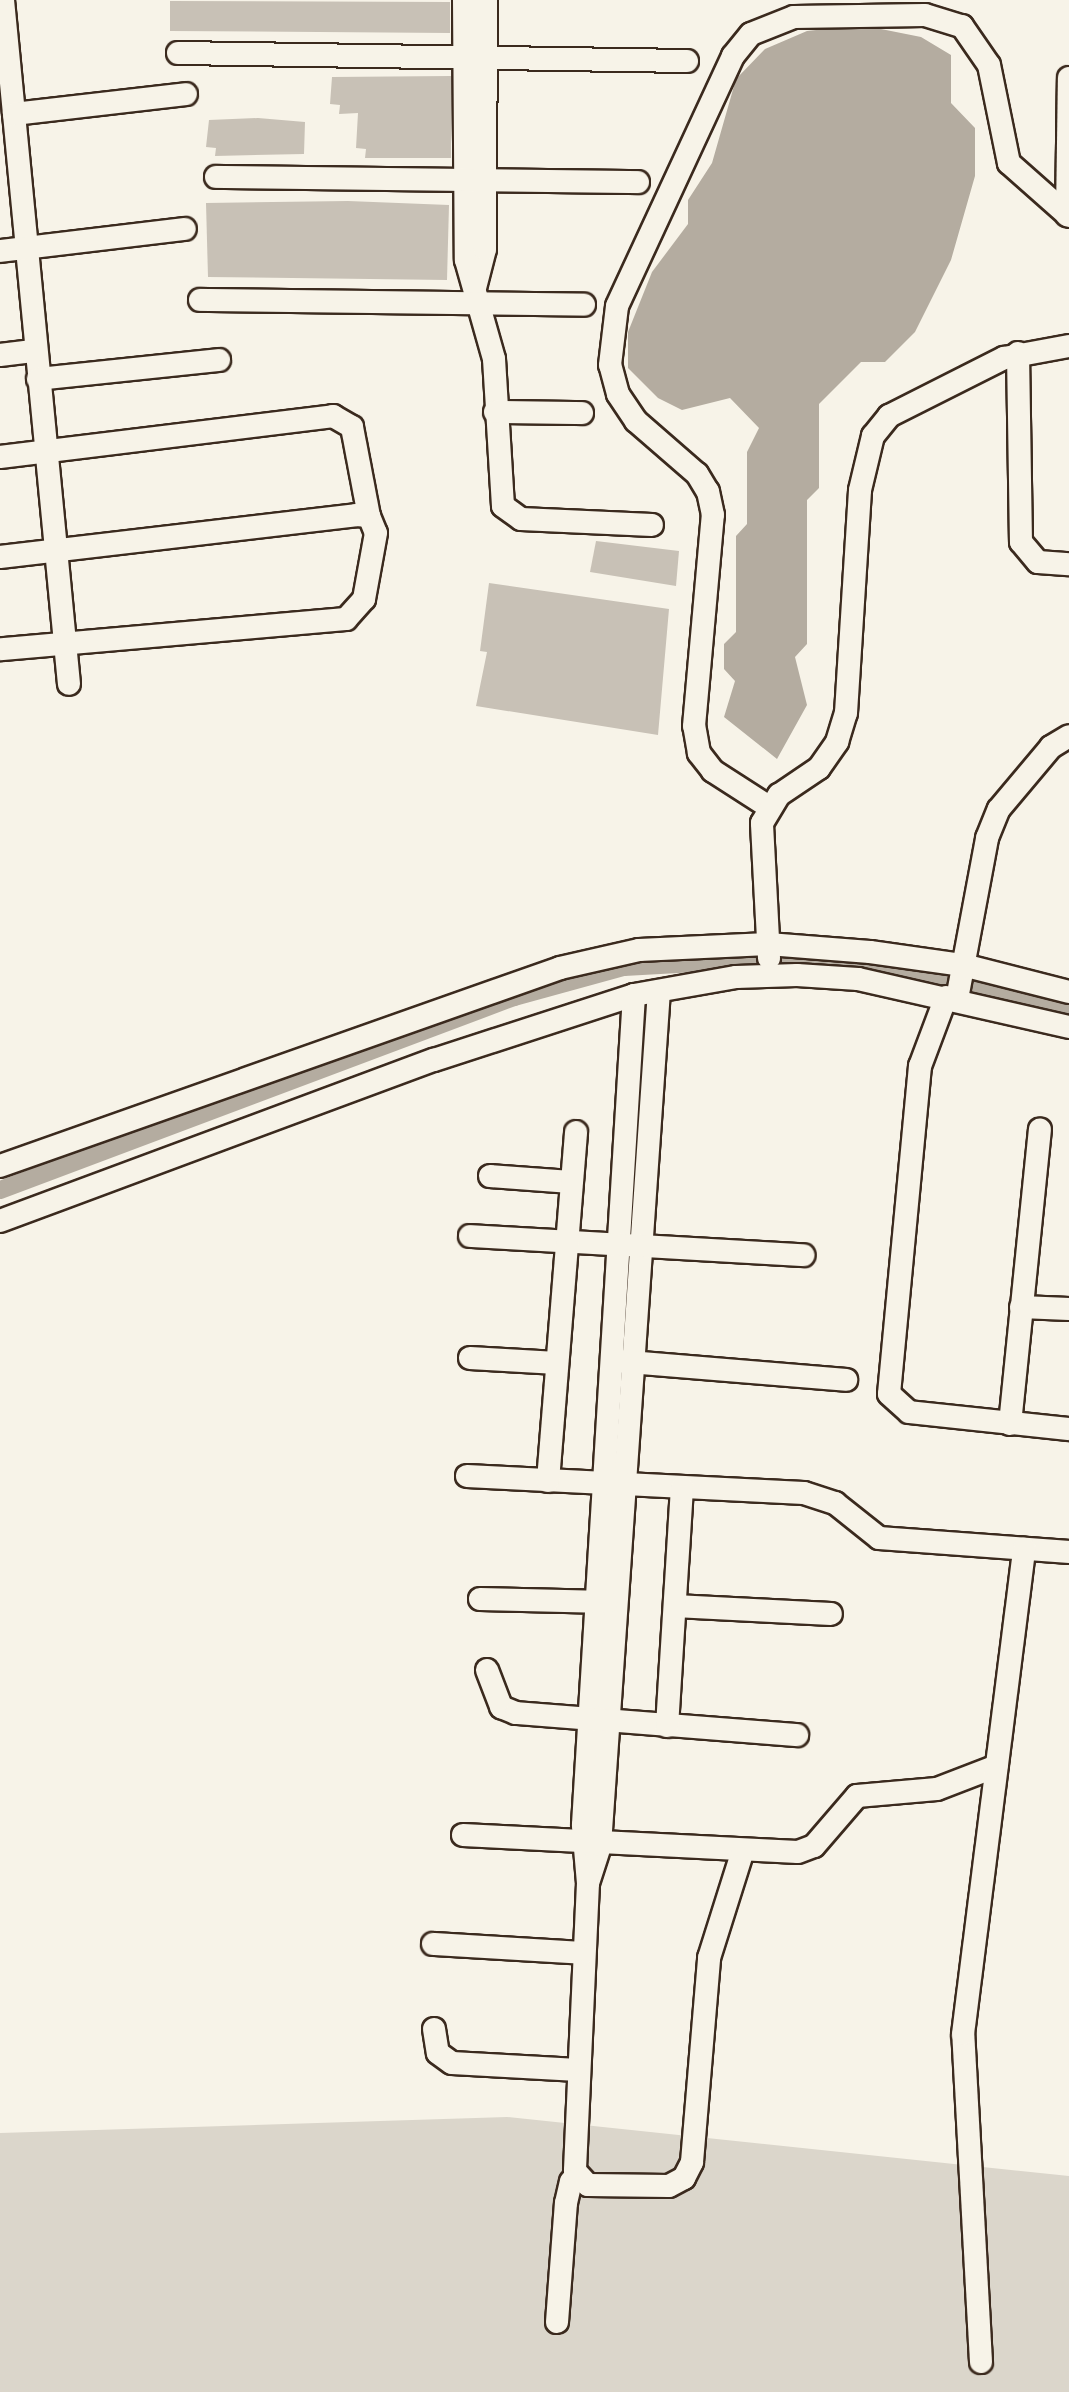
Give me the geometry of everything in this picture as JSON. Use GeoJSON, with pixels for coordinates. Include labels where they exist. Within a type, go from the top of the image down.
{"type":"FeatureCollection","features":[{"type":"Feature","properties":{"kind":"street"},"geometry":{"type":"LineString","coordinates":[[3,0],[44,452],[69,684]]}},
{"type":"Feature","properties":{"kind":"street"},"geometry":{"type":"LineString","coordinates":[[464,0],[475,55]]}},
{"type":"Feature","properties":{"kind":"street"},"geometry":{"type":"LineString","coordinates":[[486,0],[475,55],[474,178],[466,260],[494,359],[498,489],[509,513],[521,519],[652,525]]}},
{"type":"Feature","properties":{"kind":"street"},"geometry":{"type":"LineString","coordinates":[[769,807],[713,771],[699,753],[694,726],[713,515],[708,492],[697,474],[636,421],[618,394],[610,365],[617,306],[733,56],[751,34],[794,17],[925,15],[962,26],[989,65],[1009,163],[1068,216]]}},
{"type":"Feature","properties":{"kind":"street"},"geometry":{"type":"LineString","coordinates":[[178,53],[475,55],[687,61]]}},
{"type":"Feature","properties":{"kind":"street"},"geometry":{"type":"LineString","coordinates":[[1068,216],[1069,78]]}},
{"type":"Feature","properties":{"kind":"street"},"geometry":{"type":"LineString","coordinates":[[14,114],[186,94]]}},
{"type":"Feature","properties":{"kind":"street"},"geometry":{"type":"LineString","coordinates":[[216,177],[638,182]]}},
{"type":"Feature","properties":{"kind":"street"},"geometry":{"type":"LineString","coordinates":[[0,251],[185,229]]}},
{"type":"Feature","properties":{"kind":"street"},"geometry":{"type":"LineString","coordinates":[[200,300],[477,294],[584,305]]}},
{"type":"Feature","properties":{"kind":"street"},"geometry":{"type":"LineString","coordinates":[[769,960],[762,823],[769,807],[819,768],[837,742],[846,713],[860,490],[873,436],[889,416],[1018,353],[1069,346]]}},
{"type":"Feature","properties":{"kind":"street"},"geometry":{"type":"LineString","coordinates":[[0,355],[35,351]]}},
{"type":"Feature","properties":{"kind":"street"},"geometry":{"type":"LineString","coordinates":[[1018,353],[1021,542],[1038,562],[1069,564]]}},
{"type":"Feature","properties":{"kind":"street"},"geometry":{"type":"LineString","coordinates":[[38,379],[219,360]]}},
{"type":"Feature","properties":{"kind":"street"},"geometry":{"type":"LineString","coordinates":[[495,412],[582,413]]}},
{"type":"Feature","properties":{"kind":"street"},"geometry":{"type":"LineString","coordinates":[[0,457],[333,416],[352,427],[369,516],[376,533],[364,599],[346,619],[0,649]]}},
{"type":"Feature","properties":{"kind":"street"},"geometry":{"type":"LineString","coordinates":[[0,557],[369,516]]}},
{"type":"Feature","properties":{"kind":"street"},"geometry":{"type":"LineString","coordinates":[[1069,736],[1042,755],[999,809],[987,838],[957,985],[920,1066],[889,1394],[909,1412],[1069,1429]]}},
{"type":"Feature","properties":{"kind":"street"},"geometry":{"type":"LineString","coordinates":[[0,1166],[560,968],[682,944],[858,979],[1069,992]]}},
{"type":"Feature","properties":{"kind":"street"},"geometry":{"type":"LineString","coordinates":[[0,1221],[434,1060],[634,995],[659,991],[769,960],[957,985],[1069,1027]]}},
{"type":"Feature","properties":{"kind":"street"},"geometry":{"type":"LineString","coordinates":[[629,1244],[659,991]]}},
{"type":"Feature","properties":{"kind":"street"},"geometry":{"type":"LineString","coordinates":[[634,995],[629,1244],[573,2158],[579,2179],[588,2185],[669,2186],[684,2178],[692,2162],[709,1958],[743,1850]]}},
{"type":"Feature","properties":{"kind":"street"},"geometry":{"type":"LineString","coordinates":[[1010,1424],[1040,1130]]}},
{"type":"Feature","properties":{"kind":"street"},"geometry":{"type":"LineString","coordinates":[[548,1481],[576,1132]]}},
{"type":"Feature","properties":{"kind":"street"},"geometry":{"type":"LineString","coordinates":[[490,1176],[571,1182]]}},
{"type":"Feature","properties":{"kind":"street"},"geometry":{"type":"LineString","coordinates":[[470,1236],[803,1255]]}},
{"type":"Feature","properties":{"kind":"street"},"geometry":{"type":"LineString","coordinates":[[1021,1307],[1069,1309]]}},
{"type":"Feature","properties":{"kind":"street"},"geometry":{"type":"LineString","coordinates":[[470,1358],[557,1363]]}},
{"type":"Feature","properties":{"kind":"street"},"geometry":{"type":"LineString","coordinates":[[621,1361],[846,1380]]}},
{"type":"Feature","properties":{"kind":"street"},"geometry":{"type":"LineString","coordinates":[[467,1476],[804,1493],[835,1503],[853,1523],[879,1538],[1069,1552]]}},
{"type":"Feature","properties":{"kind":"street"},"geometry":{"type":"LineString","coordinates":[[667,1726],[682,1487]]}},
{"type":"Feature","properties":{"kind":"street"},"geometry":{"type":"LineString","coordinates":[[981,2362],[963,2034],[1024,1549]]}},
{"type":"Feature","properties":{"kind":"street"},"geometry":{"type":"LineString","coordinates":[[480,1599],[606,1602]]}},
{"type":"Feature","properties":{"kind":"street"},"geometry":{"type":"LineString","coordinates":[[675,1606],[831,1614]]}},
{"type":"Feature","properties":{"kind":"street"},"geometry":{"type":"LineString","coordinates":[[487,1670],[501,1707],[667,1726],[797,1735]]}},
{"type":"Feature","properties":{"kind":"street"},"geometry":{"type":"LineString","coordinates":[[463,1835],[798,1852],[814,1846],[857,1796],[937,1789],[997,1766]]}},
{"type":"Feature","properties":{"kind":"street"},"geometry":{"type":"LineString","coordinates":[[433,1944],[584,1953]]}},
{"type":"Feature","properties":{"kind":"street"},"geometry":{"type":"LineString","coordinates":[[434,2029],[438,2053],[452,2063],[578,2070]]}},
{"type":"Feature","properties":{"kind":"street"},"geometry":{"type":"LineString","coordinates":[[557,2322],[566,2203],[571,2182],[579,2179]]}},
{"type":"Feature","properties":{"kind":"shaded area"},"geometry":{"type":"Polygon","coordinates":[[[861,25],[921,37],[951,55],[951,103],[975,128],[975,176],[951,260],[915,332],[885,362],[861,362],[819,404],[819,488],[807,500],[807,644],[795,657],[807,705],[777,759],[724,717],[735,681],[724,669],[724,644],[736,632],[736,536],[747,524],[747,452],[759,428],[730,398],[682,410],[658,398],[628,368],[628,332],[652,272],[688,224],[688,200],[712,163],[736,79],[765,49],[807,31],[861,25]]]}},
{"type":"Feature","properties":{"kind":"shaded area"},"geometry":{"type":"Polygon","coordinates":[[[507,2117],[1069,2176],[1069,2392],[0,2392],[0,2133],[507,2117]]]}},
{"type":"Feature","properties":{"kind":"building"},"geometry":{"type":"Polygon","coordinates":[[[170,1],[450,2],[450,33],[170,31],[170,1]]]}},
{"type":"Feature","properties":{"kind":"building"},"geometry":{"type":"Polygon","coordinates":[[[451,76],[451,158],[365,158],[366,149],[356,148],[358,113],[339,114],[340,105],[330,104],[332,77],[451,76]]]}},
{"type":"Feature","properties":{"kind":"building"},"geometry":{"type":"Polygon","coordinates":[[[258,118],[305,122],[304,154],[215,156],[216,148],[206,147],[209,120],[258,118]]]}},
{"type":"Feature","properties":{"kind":"building"},"geometry":{"type":"Polygon","coordinates":[[[348,201],[449,205],[447,280],[208,277],[206,203],[348,201]]]}},
{"type":"Feature","properties":{"kind":"building"},"geometry":{"type":"Polygon","coordinates":[[[596,541],[679,551],[676,586],[590,572],[596,541]]]}},
{"type":"Feature","properties":{"kind":"building"},"geometry":{"type":"Polygon","coordinates":[[[489,583],[669,609],[658,735],[476,706],[487,652],[480,651],[489,583]]]}},
{"type":"Feature","properties":{"kind":"waterway"},"geometry":{"type":"LineString","coordinates":[[0,1190],[514,997],[624,967],[784,958],[890,970],[1069,1013]]}}]}
